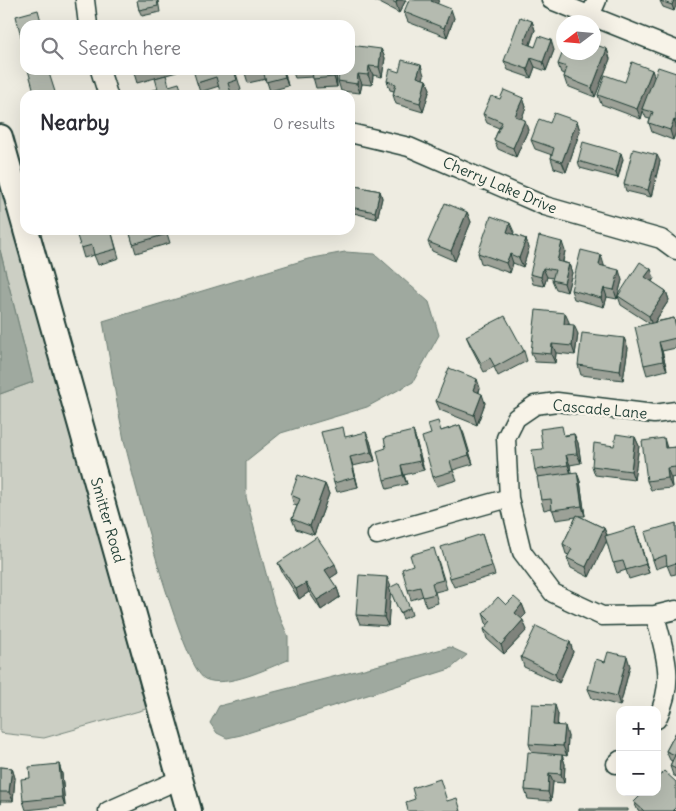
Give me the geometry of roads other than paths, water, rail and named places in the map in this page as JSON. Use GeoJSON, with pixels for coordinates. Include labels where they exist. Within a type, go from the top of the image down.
{"type":"FeatureCollection","features":[{"type":"Feature","properties":{"kind":"street"},"geometry":{"type":"LineString","coordinates":[[85,0],[87,20]]}},
{"type":"Feature","properties":{"kind":"street"},"geometry":{"type":"LineString","coordinates":[[551,0],[594,8],[676,50]]}},
{"type":"Feature","properties":{"kind":"street"},"geometry":{"type":"LineString","coordinates":[[102,75],[106,90]]}},
{"type":"Feature","properties":{"kind":"street","name":"Cherry Lake Drive"},"geometry":{"type":"LineString","coordinates":[[355,134],[409,146],[545,206],[661,239],[676,250]]}},
{"type":"Feature","properties":{"kind":"street","name":"Smitter Road"},"geometry":{"type":"LineString","coordinates":[[0,137],[20,204]]}},
{"type":"Feature","properties":{"kind":"street","name":"Smitter Road"},"geometry":{"type":"LineString","coordinates":[[29,235],[189,811]]}},
{"type":"Feature","properties":{"kind":"street","name":"Cascade Lane"},"geometry":{"type":"LineString","coordinates":[[676,411],[654,414],[556,402],[535,405],[516,418],[506,438],[509,498],[522,552],[553,593],[602,616],[655,615],[676,610]]}},
{"type":"Feature","properties":{"kind":"street"},"geometry":{"type":"LineString","coordinates":[[377,535],[509,498]]}},
{"type":"Feature","properties":{"kind":"street"},"geometry":{"type":"LineString","coordinates":[[655,615],[669,668],[667,699],[661,711]]}},
{"type":"Feature","properties":{"kind":"street"},"geometry":{"type":"LineString","coordinates":[[108,811],[180,779]]}}]}
